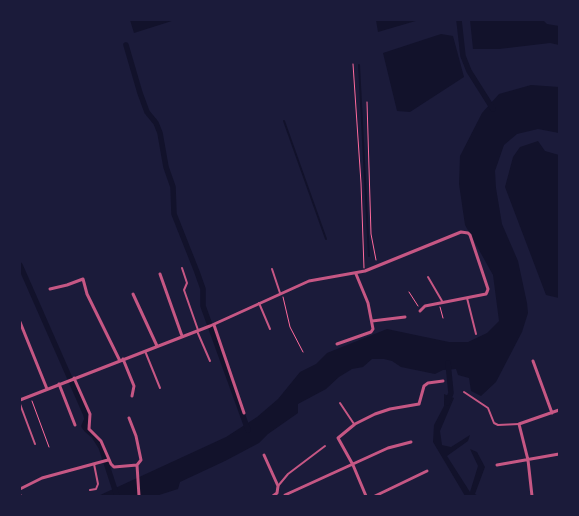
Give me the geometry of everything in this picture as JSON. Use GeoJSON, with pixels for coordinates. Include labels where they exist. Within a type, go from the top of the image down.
{"type":"FeatureCollection","features":[{"type":"Feature","properties":{"kind":"street"},"geometry":{"type":"LineString","coordinates":[[20,400],[198,331],[316,279],[356,274],[461,232],[468,233],[488,289],[486,294],[425,306],[420,311]]}},
{"type":"Feature","properties":{"kind":"street"},"geometry":{"type":"LineString","coordinates":[[160,274],[182,336]]}},
{"type":"Feature","properties":{"kind":"street"},"geometry":{"type":"LineString","coordinates":[[337,344],[373,331],[368,303],[356,274]]}},
{"type":"Feature","properties":{"kind":"street"},"geometry":{"type":"LineString","coordinates":[[50,289],[67,286],[83,279],[87,294],[134,386],[132,396]]}},
{"type":"Feature","properties":{"kind":"street"},"geometry":{"type":"LineString","coordinates":[[134,294],[157,346]]}},
{"type":"Feature","properties":{"kind":"street"},"geometry":{"type":"LineString","coordinates":[[372,321],[405,317]]}},
{"type":"Feature","properties":{"kind":"street"},"geometry":{"type":"LineString","coordinates":[[20,322],[47,389]]}},
{"type":"Feature","properties":{"kind":"street"},"geometry":{"type":"LineString","coordinates":[[212,325],[244,413]]}},
{"type":"Feature","properties":{"kind":"street"},"geometry":{"type":"LineString","coordinates":[[534,360],[552,413]]}},
{"type":"Feature","properties":{"kind":"street"},"geometry":{"type":"LineString","coordinates":[[73,378],[90,414],[89,428],[101,441],[106,460],[114,467],[137,465],[141,460],[136,436],[129,418]]}},
{"type":"Feature","properties":{"kind":"street"},"geometry":{"type":"LineString","coordinates":[[366,496],[353,465],[338,438],[355,424],[375,414],[390,408],[419,404],[424,386],[428,383],[443,381]]}},
{"type":"Feature","properties":{"kind":"street"},"geometry":{"type":"LineString","coordinates":[[59,384],[75,425]]}},
{"type":"Feature","properties":{"kind":"street"},"geometry":{"type":"LineString","coordinates":[[532,496],[528,460],[519,424],[559,410]]}},
{"type":"Feature","properties":{"kind":"street"},"geometry":{"type":"LineString","coordinates":[[285,495],[388,448],[411,442]]}},
{"type":"Feature","properties":{"kind":"street"},"geometry":{"type":"LineString","coordinates":[[497,465],[559,454]]}},
{"type":"Feature","properties":{"kind":"street"},"geometry":{"type":"LineString","coordinates":[[264,455],[278,486],[277,493],[273,496]]}},
{"type":"Feature","properties":{"kind":"street"},"geometry":{"type":"LineString","coordinates":[[20,488],[42,478],[106,460]]}},
{"type":"Feature","properties":{"kind":"street"},"geometry":{"type":"LineString","coordinates":[[137,465],[139,496]]}},
{"type":"Feature","properties":{"kind":"street"},"geometry":{"type":"LineString","coordinates":[[375,496],[427,471]]}},
{"type":"Feature","properties":{"kind":"lane"},"geometry":{"type":"LineString","coordinates":[[182,268],[187,283],[184,290],[210,361]]}},
{"type":"Feature","properties":{"kind":"lane"},"geometry":{"type":"LineString","coordinates":[[272,269],[281,293]]}},
{"type":"Feature","properties":{"kind":"lane"},"geometry":{"type":"LineString","coordinates":[[428,277],[441,303]]}},
{"type":"Feature","properties":{"kind":"lane"},"geometry":{"type":"LineString","coordinates":[[467,298],[476,334]]}},
{"type":"Feature","properties":{"kind":"lane"},"geometry":{"type":"LineString","coordinates":[[260,303],[270,329]]}},
{"type":"Feature","properties":{"kind":"lane"},"geometry":{"type":"LineString","coordinates":[[145,351],[160,388]]}},
{"type":"Feature","properties":{"kind":"lane"},"geometry":{"type":"LineString","coordinates":[[464,392],[488,408],[494,423],[519,424]]}},
{"type":"Feature","properties":{"kind":"lane"},"geometry":{"type":"LineString","coordinates":[[340,403],[355,424]]}},
{"type":"Feature","properties":{"kind":"lane"},"geometry":{"type":"LineString","coordinates":[[20,404],[35,444]]}},
{"type":"Feature","properties":{"kind":"lane"},"geometry":{"type":"LineString","coordinates":[[278,486],[288,474],[325,446]]}},
{"type":"Feature","properties":{"kind":"lane"},"geometry":{"type":"LineString","coordinates":[[90,490],[96,488],[98,484],[94,464]]}},
{"type":"Feature","properties":{"kind":"path"},"geometry":{"type":"LineString","coordinates":[[353,64],[361,183],[364,271]]}},
{"type":"Feature","properties":{"kind":"path"},"geometry":{"type":"LineString","coordinates":[[367,102],[371,234],[374,255],[378,266]]}},
{"type":"Feature","properties":{"kind":"path"},"geometry":{"type":"LineString","coordinates":[[409,292],[416,301],[420,311]]}},
{"type":"Feature","properties":{"kind":"path"},"geometry":{"type":"LineString","coordinates":[[281,293],[290,327],[303,352]]}},
{"type":"Feature","properties":{"kind":"path"},"geometry":{"type":"LineString","coordinates":[[441,303],[443,318]]}},
{"type":"Feature","properties":{"kind":"path"},"geometry":{"type":"LineString","coordinates":[[30,396],[49,447]]}},
{"type":"Feature","properties":{"kind":"shaded area"},"geometry":{"type":"Polygon","coordinates":[[[130,20],[175,20],[134,33],[130,20]]]}},
{"type":"Feature","properties":{"kind":"shaded area"},"geometry":{"type":"Polygon","coordinates":[[[376,20],[419,20],[378,32],[376,20]]]}},
{"type":"Feature","properties":{"kind":"shaded area"},"geometry":{"type":"Polygon","coordinates":[[[470,20],[543,20],[547,24],[559,26],[559,45],[550,43],[499,49],[473,49],[470,20]]]}},
{"type":"Feature","properties":{"kind":"shaded area"},"geometry":{"type":"Polygon","coordinates":[[[441,34],[453,36],[464,77],[410,112],[397,111],[383,53],[441,34]]]}},
{"type":"Feature","properties":{"kind":"shaded area"},"geometry":{"type":"Polygon","coordinates":[[[531,85],[559,87],[559,133],[538,129],[517,134],[504,145],[495,171],[502,224],[518,261],[528,313],[522,332],[496,382],[481,396],[471,391],[469,378],[458,375],[456,369],[443,370],[435,374],[401,367],[392,361],[384,359],[372,359],[363,367],[352,369],[339,377],[326,389],[298,404],[298,413],[268,434],[259,443],[180,482],[178,489],[156,496],[98,496],[226,437],[257,417],[278,399],[300,372],[316,364],[327,353],[387,329],[449,342],[468,342],[487,333],[499,321],[493,275],[465,225],[459,184],[460,156],[482,113],[499,94],[531,85]]]}},
{"type":"Feature","properties":{"kind":"shaded area"},"geometry":{"type":"Polygon","coordinates":[[[538,141],[545,151],[559,155],[559,298],[546,295],[505,187],[513,157],[520,147],[538,141]]]}},
{"type":"Feature","properties":{"kind":"shaded area"},"geometry":{"type":"Polygon","coordinates":[[[444,394],[454,398],[440,431],[442,445],[451,447],[470,435],[468,441],[447,456],[470,492],[478,466],[470,449],[477,452],[485,467],[475,494],[478,496],[465,496],[433,442],[434,425],[444,406],[444,394]]]}},
{"type":"Feature","properties":{"kind":"waterway"},"geometry":{"type":"LineString","coordinates":[[459,20],[463,56],[469,71],[493,109]]}},
{"type":"Feature","properties":{"kind":"waterway"},"geometry":{"type":"LineString","coordinates":[[126,45],[147,112],[156,123],[160,133],[166,167],[173,187],[174,214],[203,289],[203,306],[248,430]]}},
{"type":"Feature","properties":{"kind":"waterway"},"geometry":{"type":"LineString","coordinates":[[359,65],[369,256]]}},
{"type":"Feature","properties":{"kind":"waterway"},"geometry":{"type":"LineString","coordinates":[[284,121],[326,239]]}},
{"type":"Feature","properties":{"kind":"waterway"},"geometry":{"type":"LineString","coordinates":[[20,265],[86,415],[87,419],[84,426],[101,447],[117,496]]}},
{"type":"Feature","properties":{"kind":"waterway"},"geometry":{"type":"LineString","coordinates":[[447,403],[451,393],[448,363]]}}]}
